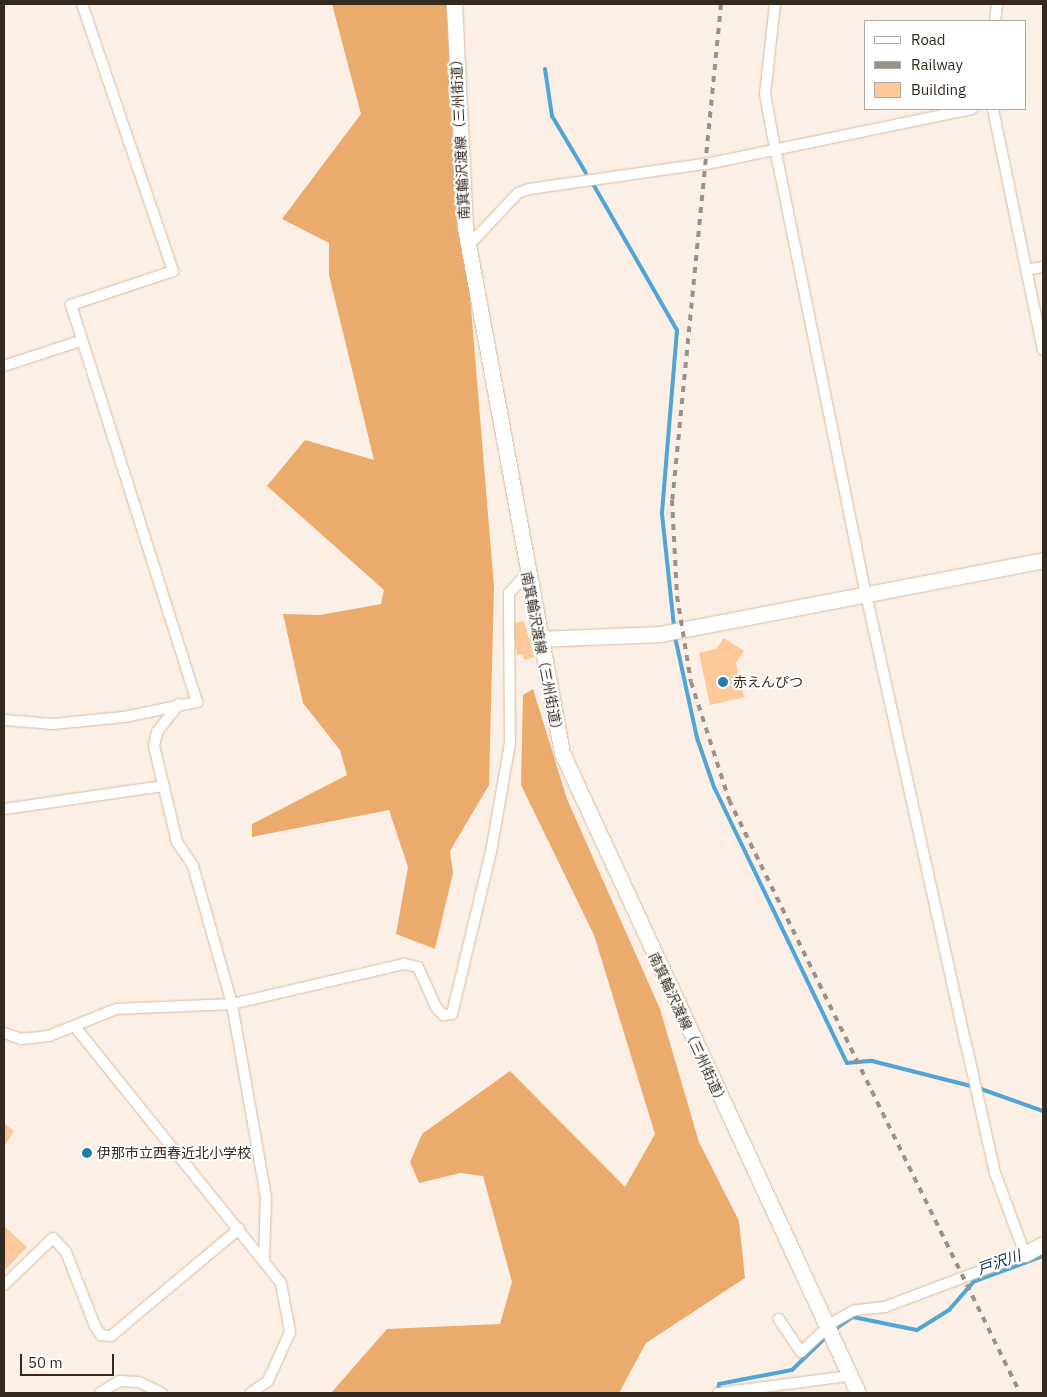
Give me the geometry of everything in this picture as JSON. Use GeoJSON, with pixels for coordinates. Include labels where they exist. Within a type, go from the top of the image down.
{"type":"FeatureCollection","features":[{"type":"Feature","properties":{"kind":"main road","name":"南箕輪沢渡線（三州街道）"},"geometry":{"type":"LineString","coordinates":[[454,4],[461,196],[526,575],[554,724],[578,794],[858,1393]]}},
{"type":"Feature","properties":{"kind":"main road"},"geometry":{"type":"LineString","coordinates":[[538,640],[660,634],[1043,560]]}},
{"type":"Feature","properties":{"kind":"main road"},"geometry":{"type":"LineString","coordinates":[[1025,1254],[1043,1244]]}},
{"type":"Feature","properties":{"kind":"street"},"geometry":{"type":"LineString","coordinates":[[4,720],[53,724],[124,717],[179,704],[197,702],[80,340],[71,305],[173,271],[82,4]]}},
{"type":"Feature","properties":{"kind":"street"},"geometry":{"type":"LineString","coordinates":[[775,4],[766,94],[775,148],[866,594],[995,1173],[1025,1254],[885,1307],[855,1310],[828,1327],[801,1352],[779,1319]]}},
{"type":"Feature","properties":{"kind":"street"},"geometry":{"type":"LineString","coordinates":[[995,20],[997,4]]}},
{"type":"Feature","properties":{"kind":"street"},"geometry":{"type":"LineString","coordinates":[[468,245],[518,193],[529,190],[704,164],[967,110]]}},
{"type":"Feature","properties":{"kind":"street"},"geometry":{"type":"LineString","coordinates":[[993,110],[1043,350]]}},
{"type":"Feature","properties":{"kind":"street"},"geometry":{"type":"LineString","coordinates":[[1027,270],[1043,267]]}},
{"type":"Feature","properties":{"kind":"street"},"geometry":{"type":"LineString","coordinates":[[4,366],[80,340]]}},
{"type":"Feature","properties":{"kind":"street"},"geometry":{"type":"LineString","coordinates":[[4,1033],[21,1039],[76,1028],[116,1009],[232,1004],[404,964],[418,967],[436,1007],[443,1014],[452,1014],[491,852],[510,743],[509,593],[526,575]]}},
{"type":"Feature","properties":{"kind":"street"},"geometry":{"type":"LineString","coordinates":[[179,704],[158,732],[154,746],[177,842],[193,866],[232,1004],[266,1197],[264,1259]]}},
{"type":"Feature","properties":{"kind":"street"},"geometry":{"type":"LineString","coordinates":[[4,809],[163,786]]}},
{"type":"Feature","properties":{"kind":"street"},"geometry":{"type":"LineString","coordinates":[[76,1028],[264,1259],[281,1283],[290,1332],[268,1381],[251,1393]]}},
{"type":"Feature","properties":{"kind":"street"},"geometry":{"type":"LineString","coordinates":[[4,1285],[53,1238],[66,1252],[94,1326],[101,1335],[111,1336],[239,1229]]}},
{"type":"Feature","properties":{"kind":"street"},"geometry":{"type":"LineString","coordinates":[[718,1393],[849,1376]]}},
{"type":"Feature","properties":{"kind":"street"},"geometry":{"type":"LineString","coordinates":[[100,1393],[119,1381],[139,1382],[162,1393]]}},
{"type":"Feature","properties":{"kind":"shaded area"},"geometry":{"type":"Polygon","coordinates":[[[332,4],[446,4],[494,587],[489,785],[450,851],[453,873],[435,949],[396,934],[408,867],[389,810],[252,837],[252,824],[347,775],[340,750],[303,703],[283,614],[320,615],[381,604],[384,590],[267,486],[305,440],[374,460],[329,275],[329,243],[282,219],[361,114],[332,4]]]}},
{"type":"Feature","properties":{"kind":"shaded area"},"geometry":{"type":"Polygon","coordinates":[[[533,689],[567,799],[660,1009],[699,1142],[739,1221],[745,1278],[646,1343],[619,1393],[331,1393],[387,1329],[500,1324],[512,1282],[483,1176],[460,1173],[419,1183],[410,1162],[422,1134],[510,1071],[625,1187],[655,1134],[594,935],[521,785],[523,695],[533,689]]]}},
{"type":"Feature","properties":{"kind":"building"},"geometry":{"type":"Polygon","coordinates":[[[524,621],[534,657],[524,660],[523,654],[517,655],[513,631],[515,623],[524,621]]]}},
{"type":"Feature","properties":{"kind":"building","name":"赤えんぴつ"},"geometry":{"type":"Polygon","coordinates":[[[724,638],[744,651],[736,663],[744,697],[710,705],[699,653],[716,649],[724,638]]]}},
{"type":"Feature","properties":{"kind":"building"},"geometry":{"type":"Polygon","coordinates":[[[4,1123],[14,1131],[4,1147],[4,1123]]]}},
{"type":"Feature","properties":{"kind":"building"},"geometry":{"type":"Polygon","coordinates":[[[4,1226],[27,1247],[4,1271],[4,1226]]]}},
{"type":"Feature","properties":{"kind":"waterway"},"geometry":{"type":"LineString","coordinates":[[545,69],[552,116],[586,173]]}},
{"type":"Feature","properties":{"kind":"waterway"},"geometry":{"type":"LineString","coordinates":[[593,184],[677,330],[662,514],[674,627]]}},
{"type":"Feature","properties":{"kind":"waterway"},"geometry":{"type":"LineString","coordinates":[[675,637],[697,738],[714,787],[847,1063],[872,1061],[971,1086]]}},
{"type":"Feature","properties":{"kind":"waterway"},"geometry":{"type":"LineString","coordinates":[[981,1089],[1043,1111]]}},
{"type":"Feature","properties":{"kind":"waterway","name":"戸沢川"},"geometry":{"type":"LineString","coordinates":[[835,1329],[853,1317],[917,1330],[949,1310],[973,1282],[1043,1256]]}},
{"type":"Feature","properties":{"kind":"waterway","name":"戸沢川"},"geometry":{"type":"LineString","coordinates":[[718,1391],[719,1384],[792,1370],[825,1338]]}},
{"type":"Feature","properties":{"kind":"railway"},"geometry":{"type":"LineString","coordinates":[[721,4],[672,500],[677,596],[691,682],[729,800],[1020,1393]]}},
{"type":"Feature","properties":{"kind":"place","name":"赤えんぴつ"},"geometry":{"type":"Point","coordinates":[723,682]}},
{"type":"Feature","properties":{"kind":"place","name":"伊那市立西春近北小学校"},"geometry":{"type":"Point","coordinates":[87,1153]}}]}
